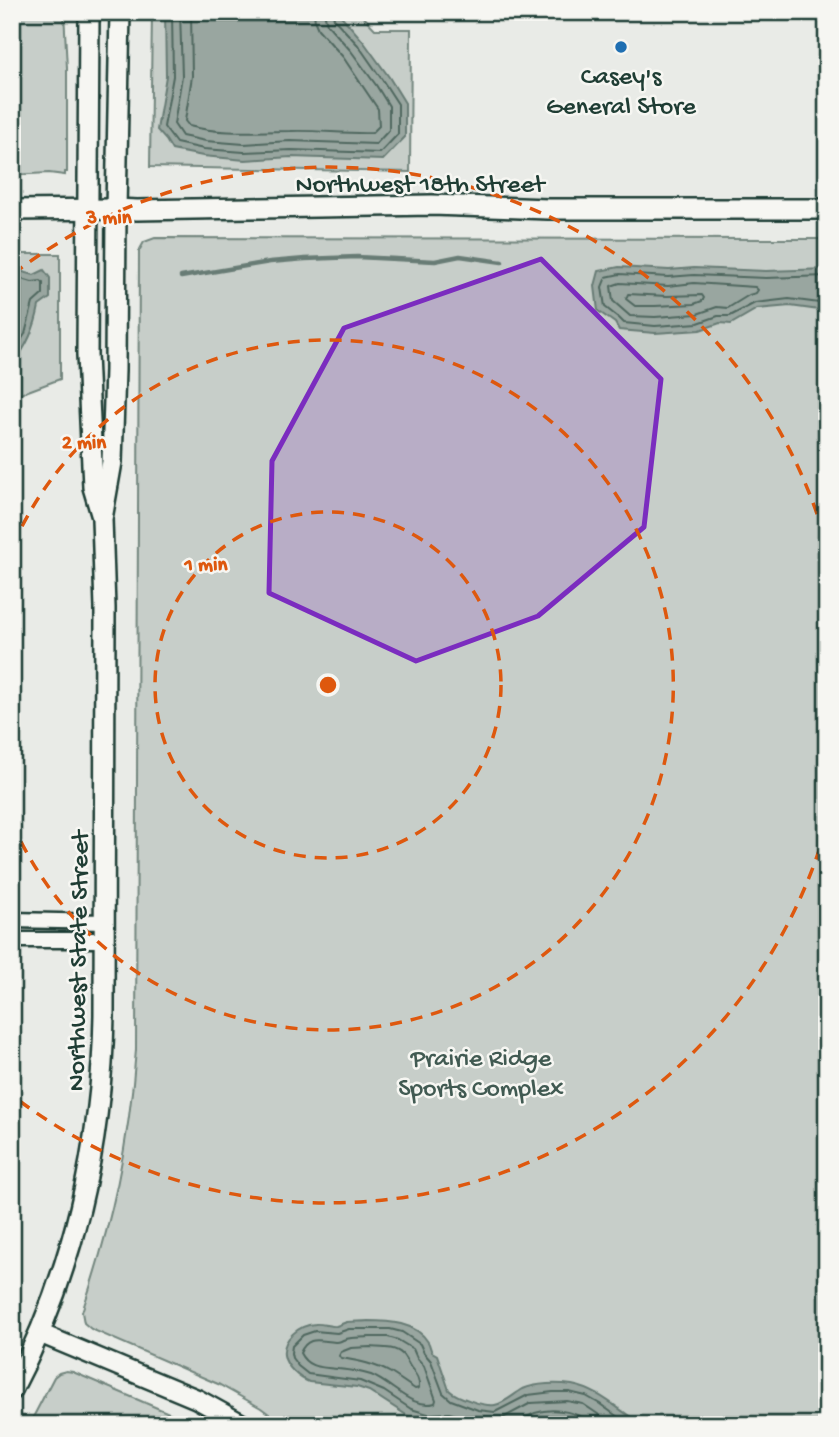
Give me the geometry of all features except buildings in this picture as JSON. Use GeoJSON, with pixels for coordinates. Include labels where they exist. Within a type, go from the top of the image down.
{"type":"FeatureCollection","features":[{"type":"Feature","properties":{"kind":"main road","name":"Northwest State Street"},"geometry":{"type":"LineString","coordinates":[[89,12],[87,355],[93,487],[102,519]]}},
{"type":"Feature","properties":{"kind":"main road","name":"Northwest State Street"},"geometry":{"type":"LineString","coordinates":[[12,1390],[39,1333],[65,1263],[80,1210],[92,1154],[103,1065],[106,608],[102,519],[112,462],[120,12]]}},
{"type":"Feature","properties":{"kind":"main road","name":"Northwest 18th Street"},"geometry":{"type":"LineString","coordinates":[[12,210],[432,205],[561,209],[827,209]]}},
{"type":"Feature","properties":{"kind":"street"},"geometry":{"type":"LineString","coordinates":[[12,920],[104,931]]}},
{"type":"Feature","properties":{"kind":"street"},"geometry":{"type":"LineString","coordinates":[[12,940],[104,931]]}},
{"type":"Feature","properties":{"kind":"street"},"geometry":{"type":"LineString","coordinates":[[39,1333],[197,1399],[244,1425]]}},
{"type":"Feature","properties":{"kind":"highlighted area"},"geometry":{"type":"Polygon","coordinates":[[[541,259],[661,379],[644,527],[538,616],[416,661],[269,593],[272,461],[344,328],[541,259]]]}},
{"type":"Feature","properties":{"kind":"green space"},"geometry":{"type":"Polygon","coordinates":[[[12,12],[64,12],[67,68],[65,175],[12,175],[12,12]]]}},
{"type":"Feature","properties":{"kind":"green space"},"geometry":{"type":"Polygon","coordinates":[[[152,12],[359,12],[375,29],[411,29],[410,172],[150,167],[152,12]]]}},
{"type":"Feature","properties":{"kind":"green space","name":"Prairie Ridge Sports Complex"},"geometry":{"type":"Polygon","coordinates":[[[155,238],[827,239],[827,1425],[284,1425],[261,1408],[218,1384],[91,1329],[84,1323],[82,1312],[118,1183],[129,1118],[136,1050],[139,251],[144,242],[155,238]]]}},
{"type":"Feature","properties":{"kind":"green space"},"geometry":{"type":"Polygon","coordinates":[[[12,254],[60,254],[60,379],[12,397],[12,254]]]}},
{"type":"Feature","properties":{"kind":"green space"},"geometry":{"type":"Polygon","coordinates":[[[66,1371],[197,1425],[29,1425],[54,1377],[66,1371]]]}},
{"type":"Feature","properties":{"kind":"water"},"geometry":{"type":"Polygon","coordinates":[[[165,12],[338,12],[363,41],[405,103],[405,137],[383,160],[291,157],[245,160],[172,150],[157,130],[166,76],[165,12]]]}},
{"type":"Feature","properties":{"kind":"water"},"geometry":{"type":"Polygon","coordinates":[[[619,267],[766,271],[827,269],[827,311],[790,306],[757,309],[731,324],[720,323],[700,330],[655,333],[619,330],[615,323],[598,311],[595,286],[599,271],[619,267]]]}},
{"type":"Feature","properties":{"kind":"water"},"geometry":{"type":"Polygon","coordinates":[[[12,269],[34,275],[44,270],[50,278],[50,298],[39,306],[30,336],[12,363],[12,269]]]}},
{"type":"Feature","properties":{"kind":"water"},"geometry":{"type":"Polygon","coordinates":[[[368,1321],[401,1324],[423,1335],[432,1352],[437,1355],[449,1390],[464,1398],[495,1405],[528,1387],[547,1384],[572,1385],[592,1391],[643,1425],[470,1425],[449,1420],[429,1421],[408,1416],[369,1391],[357,1387],[309,1382],[297,1375],[287,1364],[284,1355],[286,1344],[293,1334],[303,1327],[368,1321]]]}},
{"type":"Feature","properties":{"kind":"waterway"},"geometry":{"type":"LineString","coordinates":[[181,277],[305,259],[357,257],[435,261],[460,256],[502,262]]}},
{"type":"Feature","properties":{"kind":"place","name":"Casey's General Store"},"geometry":{"type":"Point","coordinates":[621,47]}}]}
